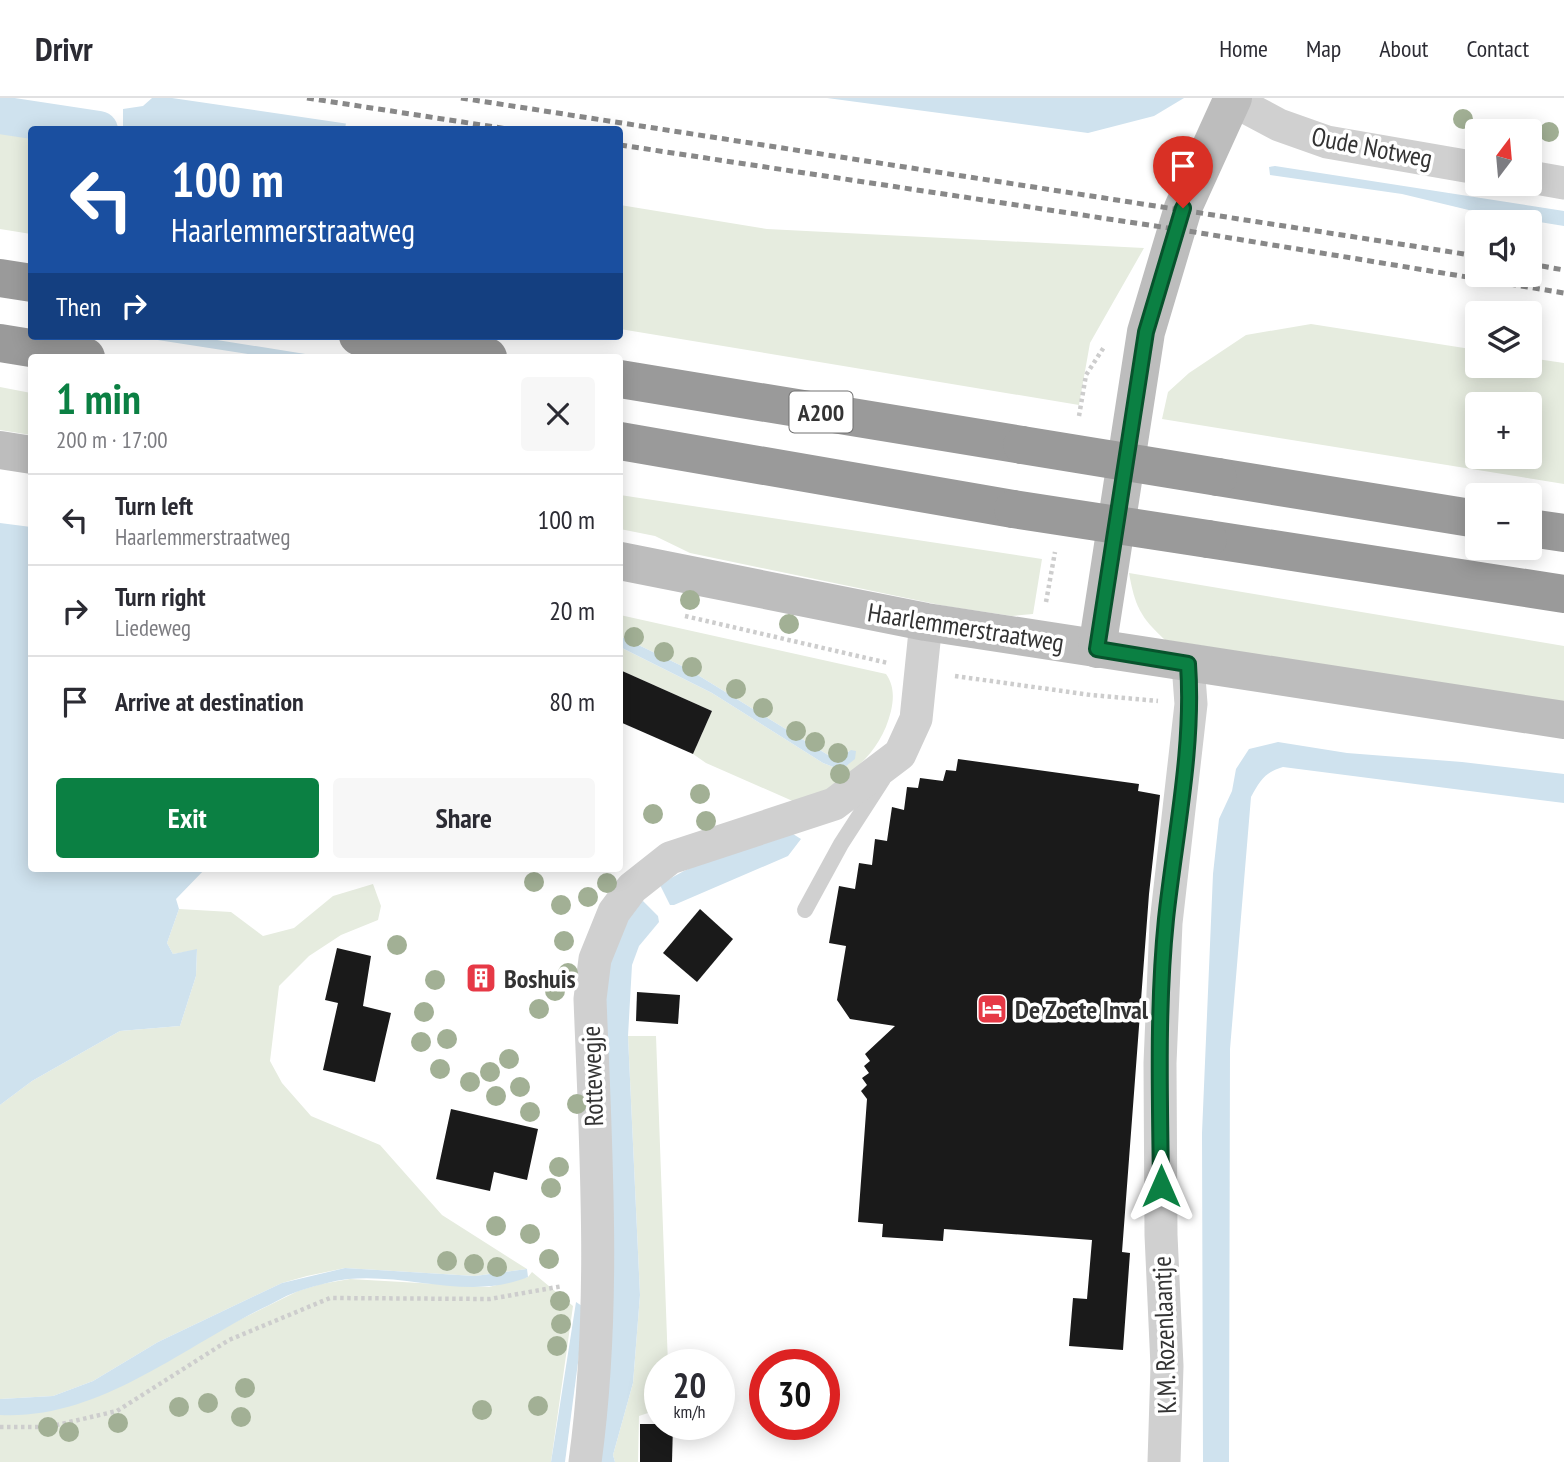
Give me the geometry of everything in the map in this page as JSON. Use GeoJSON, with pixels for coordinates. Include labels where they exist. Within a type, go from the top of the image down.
{"type":"FeatureCollection","features":[{"type":"Feature","properties":{"kind":"highway"},"geometry":{"type":"LineString","coordinates":[[0,278],[28,282]]}},
{"type":"Feature","properties":{"kind":"highway"},"geometry":{"type":"LineString","coordinates":[[382,340],[468,354]]}},
{"type":"Feature","properties":{"kind":"highway"},"geometry":{"type":"LineString","coordinates":[[0,343],[68,354]]}},
{"type":"Feature","properties":{"kind":"highway","name":"A200"},"geometry":{"type":"LineString","coordinates":[[623,379],[1465,517]]}},
{"type":"Feature","properties":{"kind":"highway","name":"A200"},"geometry":{"type":"LineString","coordinates":[[623,443],[1013,509],[1564,594]]}},
{"type":"Feature","properties":{"kind":"highway"},"geometry":{"type":"LineString","coordinates":[[1542,530],[1564,533]]}},
{"type":"Feature","properties":{"kind":"main road"},"geometry":{"type":"LineString","coordinates":[[1097,649],[1146,332],[1183,208],[1232,99]]}},
{"type":"Feature","properties":{"kind":"main road"},"geometry":{"type":"LineString","coordinates":[[0,450],[28,454]]}},
{"type":"Feature","properties":{"kind":"main road","name":"Haarlemmerstraatweg"},"geometry":{"type":"LineString","coordinates":[[623,562],[926,622],[1564,720]]}},
{"type":"Feature","properties":{"kind":"street","name":"Oude Notweg"},"geometry":{"type":"LineString","coordinates":[[1232,99],[1279,125],[1327,142],[1465,166]]}},
{"type":"Feature","properties":{"kind":"street"},"geometry":{"type":"LineString","coordinates":[[1542,179],[1564,183]]}},
{"type":"Feature","properties":{"kind":"street","name":"Rottewegje"},"geometry":{"type":"LineString","coordinates":[[585,1462],[592,1409],[599,1282],[590,999],[595,959],[614,912],[632,888],[670,858],[834,804],[900,754],[916,719],[926,622]]}},
{"type":"Feature","properties":{"kind":"street","name":"K.M. Rozenlaantje"},"geometry":{"type":"LineString","coordinates":[[1164,1462],[1167,1366],[1161,1236],[1161,1050],[1166,923],[1191,704],[1188,664]]}},
{"type":"Feature","properties":{"kind":"lane"},"geometry":{"type":"LineString","coordinates":[[806,910],[841,844],[900,754]]}},
{"type":"Feature","properties":{"kind":"path","name":"Haarlemmerstraatweg"},"geometry":{"type":"LineString","coordinates":[[672,612],[920,670],[1091,695]]}},
{"type":"Feature","properties":{"kind":"path"},"geometry":{"type":"LineString","coordinates":[[0,1427],[48,1427],[117,1411],[229,1340],[330,1298],[490,1299],[599,1282]]}},
{"type":"Feature","properties":{"kind":"shaded area"},"geometry":{"type":"Polygon","coordinates":[[[0,131],[28,136],[28,234],[0,229],[0,131]]]}},
{"type":"Feature","properties":{"kind":"shaded area"},"geometry":{"type":"Polygon","coordinates":[[[623,205],[767,229],[1144,248],[1090,343],[1079,405],[623,329],[623,205]]]}},
{"type":"Feature","properties":{"kind":"shaded area"},"geometry":{"type":"Polygon","coordinates":[[[1311,324],[1465,348],[1465,378],[1542,378],[1542,360],[1564,363],[1564,484],[1471,469],[1542,469],[1542,392],[1465,392],[1465,468],[1162,419],[1168,392],[1189,373],[1246,335],[1311,324]]]}},
{"type":"Feature","properties":{"kind":"shaded area"},"geometry":{"type":"Polygon","coordinates":[[[0,387],[28,392],[28,435],[0,430],[0,387]]]}},
{"type":"Feature","properties":{"kind":"shaded area"},"geometry":{"type":"Polygon","coordinates":[[[623,495],[1042,559],[1033,614],[1012,616],[945,606],[690,553],[655,536],[623,530],[623,495]]]}},
{"type":"Feature","properties":{"kind":"shaded area"},"geometry":{"type":"Polygon","coordinates":[[[1129,573],[1564,646],[1564,702],[1165,640],[1140,610],[1129,573]]]}},
{"type":"Feature","properties":{"kind":"shaded area"},"geometry":{"type":"Polygon","coordinates":[[[623,616],[886,674],[892,687],[891,711],[878,743],[858,766],[804,806],[706,763],[693,754],[712,711],[623,671],[623,648],[712,693],[823,763],[841,770],[849,751],[841,757],[828,755],[688,669],[623,637],[623,616]]]}},
{"type":"Feature","properties":{"kind":"shaded area"},"geometry":{"type":"Polygon","coordinates":[[[373,884],[381,906],[378,920],[341,935],[309,956],[279,986],[270,1061],[282,1083],[311,1116],[380,1145],[442,1215],[527,1269],[475,1276],[345,1268],[307,1276],[282,1283],[158,1342],[93,1381],[53,1396],[0,1399],[0,1105],[32,1081],[120,1031],[180,1026],[196,976],[197,950],[173,954],[167,943],[179,909],[231,912],[263,936],[294,928],[333,896],[373,884]]]}},
{"type":"Feature","properties":{"kind":"shaded area"},"geometry":{"type":"Polygon","coordinates":[[[628,1036],[656,1036],[667,1349],[644,1349],[644,1414],[639,1416],[638,1462],[615,1462],[613,1455],[633,1383],[640,1295],[628,1036]]]}},
{"type":"Feature","properties":{"kind":"shaded area"},"geometry":{"type":"Polygon","coordinates":[[[532,1272],[573,1306],[551,1462],[0,1462],[0,1415],[147,1371],[221,1329],[298,1291],[350,1279],[489,1287],[528,1277],[532,1272]]]}},
{"type":"Feature","properties":{"kind":"water"},"geometry":{"type":"Polygon","coordinates":[[[152,98],[350,98],[345,126],[123,126],[123,109],[143,106],[152,98]]]}},
{"type":"Feature","properties":{"kind":"water"},"geometry":{"type":"Polygon","coordinates":[[[827,98],[1184,98],[1154,116],[1088,133],[827,98]]]}},
{"type":"Feature","properties":{"kind":"water"},"geometry":{"type":"Polygon","coordinates":[[[1269,167],[1564,211],[1564,226],[1542,222],[1542,210],[1469,210],[1402,194],[1270,175],[1269,167]]]}},
{"type":"Feature","properties":{"kind":"water"},"geometry":{"type":"Polygon","coordinates":[[[96,340],[322,340],[320,354],[94,354],[96,340]]]}},
{"type":"Feature","properties":{"kind":"water"},"geometry":{"type":"Polygon","coordinates":[[[0,523],[28,527],[28,872],[202,872],[176,899],[179,909],[167,943],[173,954],[197,949],[196,976],[180,1026],[120,1031],[32,1081],[0,1105],[0,523]]]}},
{"type":"Feature","properties":{"kind":"water"},"geometry":{"type":"Polygon","coordinates":[[[623,637],[688,669],[828,755],[841,757],[851,750],[856,751],[855,759],[841,770],[823,763],[712,693],[623,648],[623,637]]]}},
{"type":"Feature","properties":{"kind":"water"},"geometry":{"type":"Polygon","coordinates":[[[1278,742],[1347,753],[1462,762],[1564,774],[1564,803],[1283,767],[1272,772],[1257,786],[1251,797],[1230,1049],[1229,1462],[1203,1462],[1202,1133],[1213,874],[1219,819],[1232,791],[1236,769],[1249,749],[1278,742]]]}},
{"type":"Feature","properties":{"kind":"water"},"geometry":{"type":"Polygon","coordinates":[[[793,834],[801,839],[788,856],[674,905],[670,905],[660,885],[708,861],[793,834]]]}},
{"type":"Feature","properties":{"kind":"water"},"geometry":{"type":"Polygon","coordinates":[[[643,901],[658,916],[659,922],[639,946],[632,965],[628,1036],[640,1295],[633,1383],[613,1455],[615,1462],[597,1462],[602,981],[634,906],[643,901]]]}},
{"type":"Feature","properties":{"kind":"water"},"geometry":{"type":"Polygon","coordinates":[[[345,1268],[475,1276],[527,1269],[528,1277],[484,1287],[371,1278],[319,1285],[282,1298],[137,1379],[104,1394],[71,1406],[36,1414],[0,1415],[0,1399],[53,1396],[93,1381],[158,1342],[282,1283],[345,1268]]]}},
{"type":"Feature","properties":{"kind":"water"},"geometry":{"type":"Polygon","coordinates":[[[576,1302],[582,1306],[580,1347],[565,1462],[551,1462],[576,1302]]]}},
{"type":"Feature","properties":{"kind":"pier"},"geometry":{"type":"Polygon","coordinates":[[[172,98],[354,98],[349,124],[172,98]]]}},
{"type":"Feature","properties":{"kind":"pier"},"geometry":{"type":"Polygon","coordinates":[[[92,340],[158,340],[248,354],[90,354],[92,340]]]}},
{"type":"Feature","properties":{"kind":"pier"},"geometry":{"type":"Polygon","coordinates":[[[217,340],[326,340],[324,354],[305,354],[217,340]]]}},
{"type":"Feature","properties":{"kind":"building"},"geometry":{"type":"Polygon","coordinates":[[[623,671],[712,711],[693,754],[623,723],[623,671]]]}},
{"type":"Feature","properties":{"kind":"building","name":"De Zoete Inval"},"geometry":{"type":"Polygon","coordinates":[[[958,759],[1139,784],[1138,791],[1160,795],[1149,894],[1122,1252],[1130,1253],[1123,1350],[1069,1346],[1073,1298],[1087,1299],[1092,1240],[944,1229],[943,1241],[882,1237],[883,1224],[858,1222],[867,1099],[861,1091],[867,1085],[862,1078],[869,1073],[864,1066],[870,1061],[865,1054],[895,1026],[850,1019],[837,1000],[846,946],[829,943],[839,886],[855,889],[859,863],[872,865],[875,839],[887,841],[892,807],[904,810],[907,787],[918,788],[920,778],[943,781],[946,770],[956,771],[958,759]]]}},
{"type":"Feature","properties":{"kind":"building"},"geometry":{"type":"Polygon","coordinates":[[[700,909],[733,939],[697,982],[663,953],[700,909]]]}},
{"type":"Feature","properties":{"kind":"building"},"geometry":{"type":"Polygon","coordinates":[[[337,948],[371,956],[363,1006],[391,1013],[375,1082],[323,1070],[338,1003],[325,1000],[337,948]]]}},
{"type":"Feature","properties":{"kind":"building"},"geometry":{"type":"Polygon","coordinates":[[[637,992],[680,995],[678,1024],[636,1021],[637,992]]]}},
{"type":"Feature","properties":{"kind":"building"},"geometry":{"type":"Polygon","coordinates":[[[451,1109],[538,1129],[527,1180],[494,1172],[490,1191],[436,1179],[451,1109]]]}},
{"type":"Feature","properties":{"kind":"building"},"geometry":{"type":"Polygon","coordinates":[[[640,1424],[644,1424],[644,1440],[673,1440],[672,1462],[640,1462],[640,1424]]]}},
{"type":"Feature","properties":{"kind":"waterway"},"geometry":{"type":"LineString","coordinates":[[0,115],[73,126]]}},
{"type":"Feature","properties":{"kind":"railway"},"geometry":{"type":"LineString","coordinates":[[307,98],[488,126]]}},
{"type":"Feature","properties":{"kind":"railway"},"geometry":{"type":"LineString","coordinates":[[461,98],[1465,254]]}},
{"type":"Feature","properties":{"kind":"railway"},"geometry":{"type":"LineString","coordinates":[[623,145],[1188,231],[1564,293]]}},
{"type":"Feature","properties":{"kind":"railway"},"geometry":{"type":"LineString","coordinates":[[1542,266],[1564,270]]}},
{"type":"Feature","properties":{"kind":"place","name":"Boshuis"},"geometry":{"type":"Point","coordinates":[481,978]}},
{"type":"Feature","properties":{"kind":"place","name":"De Zoete Inval"},"geometry":{"type":"Point","coordinates":[992,1009]}},
{"type":"Feature","properties":{"kind":"route"},"geometry":{"type":"LineString","coordinates":[[1161,1186],[1160,1063],[1166,923],[1191,704],[1188,664],[1097,649],[1146,332],[1183,208]]}}]}
